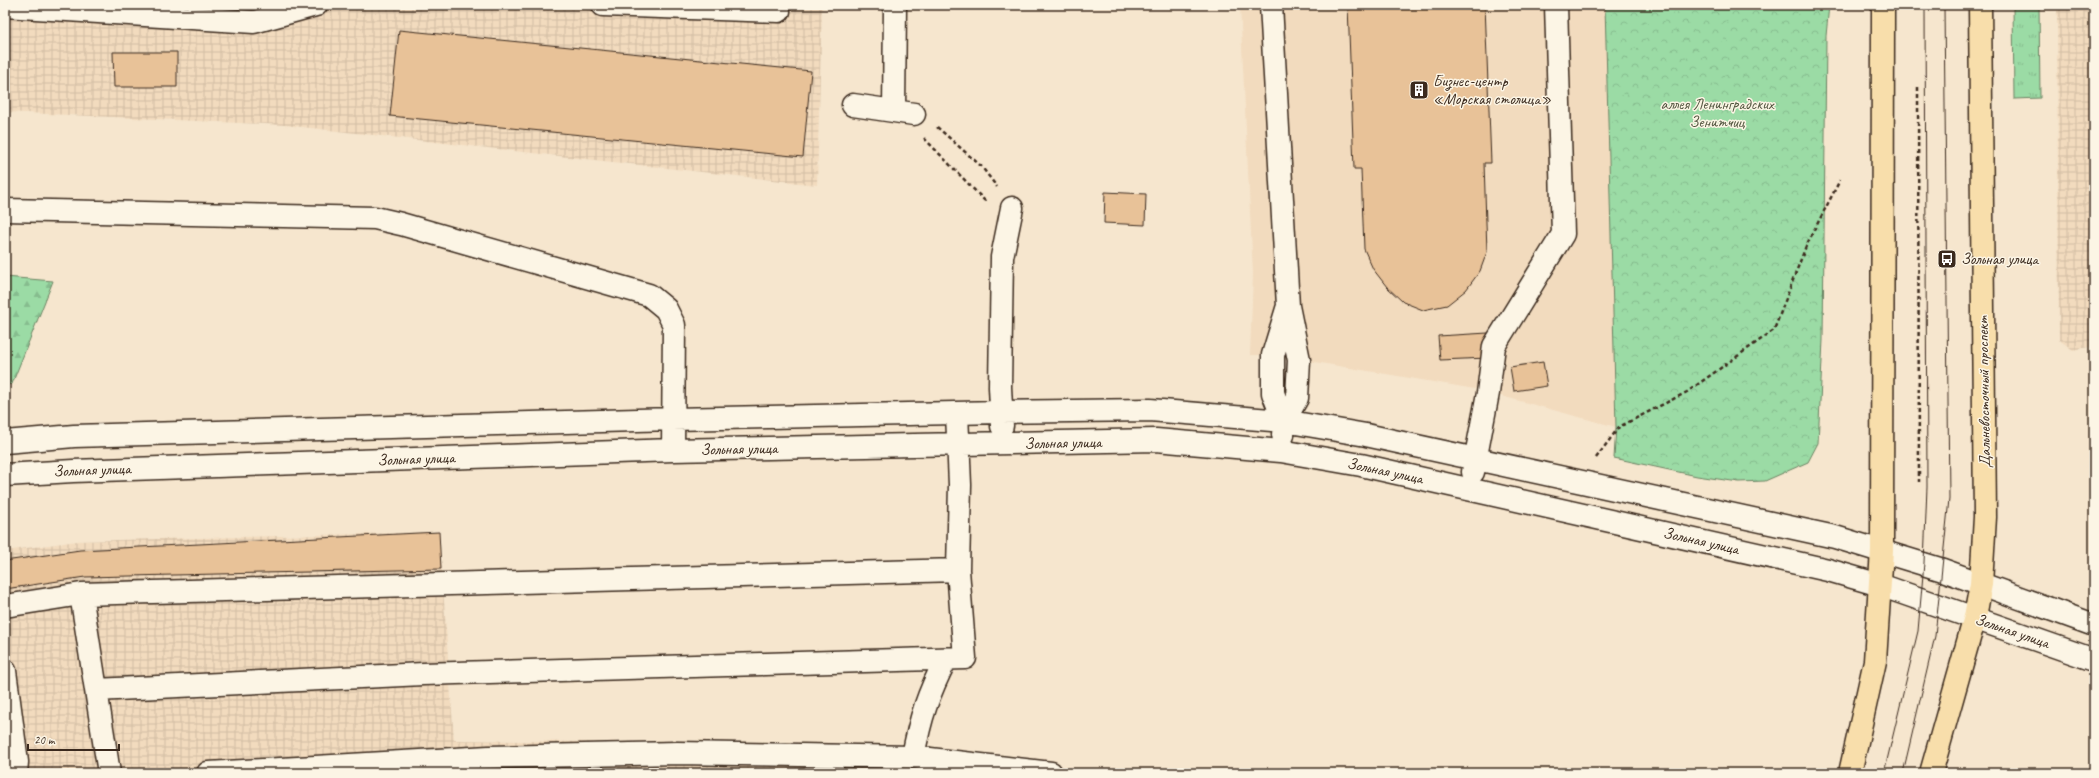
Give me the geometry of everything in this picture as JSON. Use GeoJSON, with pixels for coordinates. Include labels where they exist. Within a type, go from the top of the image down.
{"type":"FeatureCollection","features":[{"type":"Feature","properties":{"kind":"main road"},"geometry":{"type":"LineString","coordinates":[[1850,773],[1875,661],[1882,550],[1883,5]]}},
{"type":"Feature","properties":{"kind":"main road","name":"Дальневосточный проспект"},"geometry":{"type":"LineString","coordinates":[[1931,773],[1974,618],[1981,584],[1985,517],[1980,5]]}},
{"type":"Feature","properties":{"kind":"street"},"geometry":{"type":"LineString","coordinates":[[5,6],[254,22],[316,5]]}},
{"type":"Feature","properties":{"kind":"street"},"geometry":{"type":"LineString","coordinates":[[602,5],[779,11],[779,5]]}},
{"type":"Feature","properties":{"kind":"street"},"geometry":{"type":"LineString","coordinates":[[853,105],[904,112],[895,5]]}},
{"type":"Feature","properties":{"kind":"street"},"geometry":{"type":"LineString","coordinates":[[1271,5],[1288,306],[1298,360],[1297,398],[1284,421],[1281,451]]}},
{"type":"Feature","properties":{"kind":"street"},"geometry":{"type":"LineString","coordinates":[[1469,489],[1476,459],[1494,346],[1563,234],[1556,5]]}},
{"type":"Feature","properties":{"kind":"street"},"geometry":{"type":"LineString","coordinates":[[5,210],[375,218],[401,224],[649,295],[666,309],[674,325],[673,450]]}},
{"type":"Feature","properties":{"kind":"street"},"geometry":{"type":"LineString","coordinates":[[1004,444],[1001,412],[1002,257],[1010,218]]}},
{"type":"Feature","properties":{"kind":"street","name":"Зольная улица"},"geometry":{"type":"LineString","coordinates":[[5,442],[74,436],[673,418],[1001,412],[1150,410],[1284,421],[1366,435],[1835,537],[1882,550],[2094,625]]}},
{"type":"Feature","properties":{"kind":"street"},"geometry":{"type":"LineString","coordinates":[[96,690],[423,674],[964,658],[958,570],[960,485],[957,413]]}},
{"type":"Feature","properties":{"kind":"street","name":"Зольная улица"},"geometry":{"type":"LineString","coordinates":[[5,475],[89,470],[673,450],[1156,440],[1281,451],[1361,465],[1772,556],[1880,585],[2094,660]]}},
{"type":"Feature","properties":{"kind":"street"},"geometry":{"type":"LineString","coordinates":[[5,606],[81,594],[958,570]]}},
{"type":"Feature","properties":{"kind":"street"},"geometry":{"type":"LineString","coordinates":[[81,594],[109,773]]}},
{"type":"Feature","properties":{"kind":"street"},"geometry":{"type":"LineString","coordinates":[[913,756],[920,720],[932,685],[946,659]]}},
{"type":"Feature","properties":{"kind":"street"},"geometry":{"type":"LineString","coordinates":[[5,671],[7,701],[17,762],[16,773]]}},
{"type":"Feature","properties":{"kind":"street"},"geometry":{"type":"LineString","coordinates":[[208,773],[489,757],[677,753],[913,756],[1051,773]]}},
{"type":"Feature","properties":{"kind":"path"},"geometry":{"type":"LineString","coordinates":[[1918,87],[1919,482]]}},
{"type":"Feature","properties":{"kind":"path"},"geometry":{"type":"LineString","coordinates":[[904,112],[925,141],[982,197],[1010,218]]}},
{"type":"Feature","properties":{"kind":"path"},"geometry":{"type":"LineString","coordinates":[[904,112],[941,129],[981,166],[1010,218]]}},
{"type":"Feature","properties":{"kind":"path"},"geometry":{"type":"LineString","coordinates":[[1595,460],[1618,428],[1687,392],[1774,330],[1806,246],[1840,180]]}},
{"type":"Feature","properties":{"kind":"shaded area"},"geometry":{"type":"Polygon","coordinates":[[[5,5],[822,5],[817,185],[284,125],[5,112],[5,5]]]}},
{"type":"Feature","properties":{"kind":"shaded area"},"geometry":{"type":"Polygon","coordinates":[[[1240,5],[1605,5],[1616,427],[1475,389],[1273,355],[1250,355],[1253,274],[1240,5]]]}},
{"type":"Feature","properties":{"kind":"shaded area"},"geometry":{"type":"Polygon","coordinates":[[[2057,5],[2094,5],[2094,346],[2073,350],[2059,340],[2057,5]]]}},
{"type":"Feature","properties":{"kind":"shaded area"},"geometry":{"type":"Polygon","coordinates":[[[439,532],[454,740],[923,747],[1100,773],[5,773],[5,551],[77,541],[439,532]]]}},
{"type":"Feature","properties":{"kind":"green space","name":"аллея Ленинградских Зенитчиц"},"geometry":{"type":"Polygon","coordinates":[[[1605,5],[1829,5],[1826,36],[1823,340],[1818,443],[1808,462],[1765,481],[1739,482],[1697,476],[1614,458],[1616,427],[1605,5]]]}},
{"type":"Feature","properties":{"kind":"green space"},"geometry":{"type":"Polygon","coordinates":[[[2013,5],[2039,5],[2040,98],[2014,99],[2013,5]]]}},
{"type":"Feature","properties":{"kind":"green space"},"geometry":{"type":"Polygon","coordinates":[[[5,277],[53,281],[12,384],[5,385],[5,277]]]}},
{"type":"Feature","properties":{"kind":"building","name":"Бизнес-центр «Морская столица»"},"geometry":{"type":"Polygon","coordinates":[[[1348,5],[1485,5],[1491,163],[1484,163],[1487,252],[1480,271],[1466,290],[1447,305],[1423,310],[1403,302],[1387,287],[1373,269],[1364,249],[1361,169],[1354,169],[1348,5]]]}},
{"type":"Feature","properties":{"kind":"building"},"geometry":{"type":"Polygon","coordinates":[[[399,30],[811,71],[803,157],[390,116],[399,30]]]}},
{"type":"Feature","properties":{"kind":"building"},"geometry":{"type":"Polygon","coordinates":[[[113,52],[177,52],[177,87],[114,87],[113,52]]]}},
{"type":"Feature","properties":{"kind":"building"},"geometry":{"type":"Polygon","coordinates":[[[1105,192],[1146,194],[1145,225],[1104,223],[1105,192]]]}},
{"type":"Feature","properties":{"kind":"building"},"geometry":{"type":"Polygon","coordinates":[[[1488,333],[1488,358],[1440,360],[1438,336],[1488,333]]]}},
{"type":"Feature","properties":{"kind":"building"},"geometry":{"type":"Polygon","coordinates":[[[1543,362],[1547,386],[1514,391],[1510,367],[1543,362]]]}},
{"type":"Feature","properties":{"kind":"building"},"geometry":{"type":"Polygon","coordinates":[[[439,532],[441,569],[85,577],[5,589],[5,561],[80,550],[439,532]]]}},
{"type":"Feature","properties":{"kind":"building"},"geometry":{"type":"Polygon","coordinates":[[[494,770],[677,770],[781,773],[454,773],[494,770]]]}},
{"type":"Feature","properties":{"kind":"tram line"},"geometry":{"type":"LineString","coordinates":[[1884,773],[1918,631],[1924,563],[1927,487],[1925,5]]}},
{"type":"Feature","properties":{"kind":"tram line"},"geometry":{"type":"LineString","coordinates":[[1903,773],[1935,636],[1949,499],[1944,5]]}},
{"type":"Feature","properties":{"kind":"place","name":"Бизнес-центр «Морская столица»"},"geometry":{"type":"Point","coordinates":[1419,90]}},
{"type":"Feature","properties":{"kind":"place","name":"Зольная улица"},"geometry":{"type":"Point","coordinates":[1947,259]}}]}
